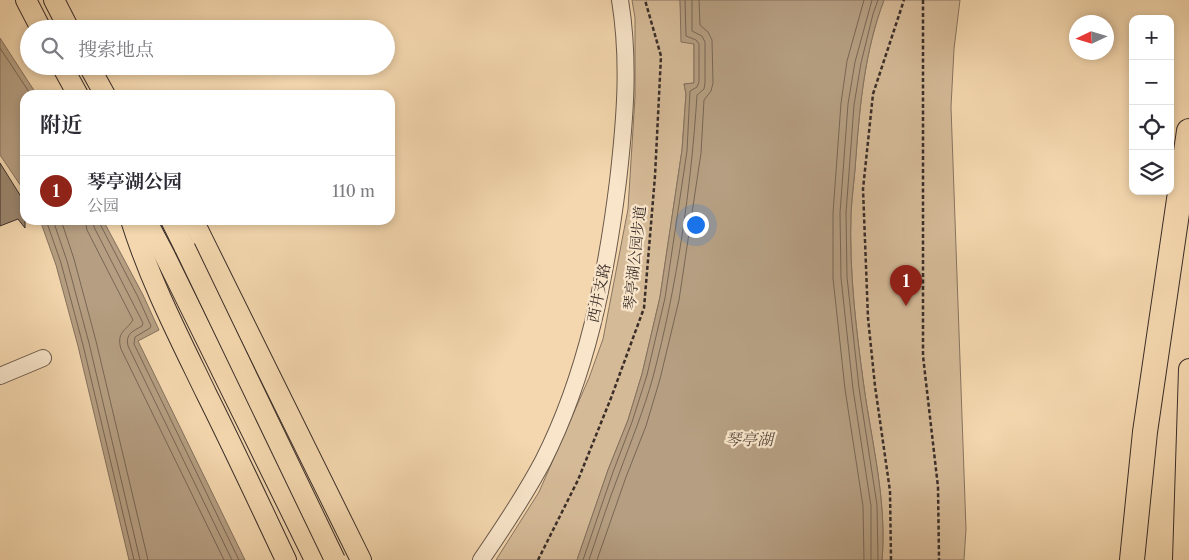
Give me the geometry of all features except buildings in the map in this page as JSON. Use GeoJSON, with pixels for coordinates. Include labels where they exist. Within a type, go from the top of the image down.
{"type":"FeatureCollection","features":[{"type":"Feature","properties":{"kind":"highway"},"geometry":{"type":"LineString","coordinates":[[1132,560],[1145,432],[1189,131]]}},
{"type":"Feature","properties":{"kind":"main road"},"geometry":{"type":"LineString","coordinates":[[26,0],[36,20]]}},
{"type":"Feature","properties":{"kind":"main road"},"geometry":{"type":"LineString","coordinates":[[54,0],[64,20]]}},
{"type":"Feature","properties":{"kind":"main road"},"geometry":{"type":"LineString","coordinates":[[67,75],[75,90]]}},
{"type":"Feature","properties":{"kind":"main road"},"geometry":{"type":"LineString","coordinates":[[94,75],[102,90]]}},
{"type":"Feature","properties":{"kind":"main road"},"geometry":{"type":"LineString","coordinates":[[132,225],[163,306],[287,558]]}},
{"type":"Feature","properties":{"kind":"main road"},"geometry":{"type":"LineString","coordinates":[[149,225],[315,560]]}},
{"type":"Feature","properties":{"kind":"main road"},"geometry":{"type":"LineString","coordinates":[[174,225],[335,560]]}},
{"type":"Feature","properties":{"kind":"main road"},"geometry":{"type":"LineString","coordinates":[[194,225],[362,560]]}},
{"type":"Feature","properties":{"kind":"main road"},"geometry":{"type":"LineString","coordinates":[[1183,560],[1189,369]]}},
{"type":"Feature","properties":{"kind":"main road"},"geometry":{"type":"LineString","coordinates":[[330,560],[340,542],[340,516]]}},
{"type":"Feature","properties":{"kind":"street","name":"西井支路"},"geometry":{"type":"LineString","coordinates":[[481,560],[506,524],[550,445],[587,346],[600,297],[613,217],[624,114],[626,66],[620,0]]}},
{"type":"Feature","properties":{"kind":"street"},"geometry":{"type":"LineString","coordinates":[[0,376],[43,358]]}},
{"type":"Feature","properties":{"kind":"path","name":"琴亭湖公园步道"},"geometry":{"type":"LineString","coordinates":[[538,560],[578,480],[644,308],[655,176],[661,56],[645,0]]}},
{"type":"Feature","properties":{"kind":"path"},"geometry":{"type":"LineString","coordinates":[[891,560],[890,491],[875,386],[868,318],[863,189],[874,94],[904,0]]}},
{"type":"Feature","properties":{"kind":"path"},"geometry":{"type":"LineString","coordinates":[[923,0],[923,356],[938,487],[939,560]]}},
{"type":"Feature","properties":{"kind":"shaded area"},"geometry":{"type":"Polygon","coordinates":[[[632,0],[680,0],[681,18],[694,44],[694,83],[684,84],[686,94],[682,150],[660,297],[642,374],[628,420],[608,470],[577,560],[496,560],[539,492],[589,378],[603,339],[628,209],[635,97],[635,18],[632,0]]]}},
{"type":"Feature","properties":{"kind":"shaded area"},"geometry":{"type":"Polygon","coordinates":[[[884,0],[960,0],[954,49],[951,107],[966,529],[964,560],[882,560],[881,495],[858,344],[852,278],[851,213],[864,77],[872,38],[884,0]]]}},
{"type":"Feature","properties":{"kind":"water","name":"琴亭湖"},"geometry":{"type":"Polygon","coordinates":[[[680,0],[884,0],[872,38],[864,77],[851,213],[852,278],[858,344],[881,495],[882,560],[577,560],[608,470],[628,420],[642,374],[660,297],[682,150],[686,94],[684,84],[694,83],[694,44],[681,42],[680,0]]]}},
{"type":"Feature","properties":{"kind":"water"},"geometry":{"type":"Polygon","coordinates":[[[0,38],[20,69],[20,75],[24,75],[34,90],[20,90],[20,185],[0,155],[0,38]]]}},
{"type":"Feature","properties":{"kind":"water"},"geometry":{"type":"Polygon","coordinates":[[[42,225],[106,225],[143,295],[159,330],[138,341],[245,560],[129,560],[78,346],[56,265],[42,225]]]}},
{"type":"Feature","properties":{"kind":"place","name":"琴亭湖公园"},"geometry":{"type":"Point","coordinates":[906,306]}}]}
